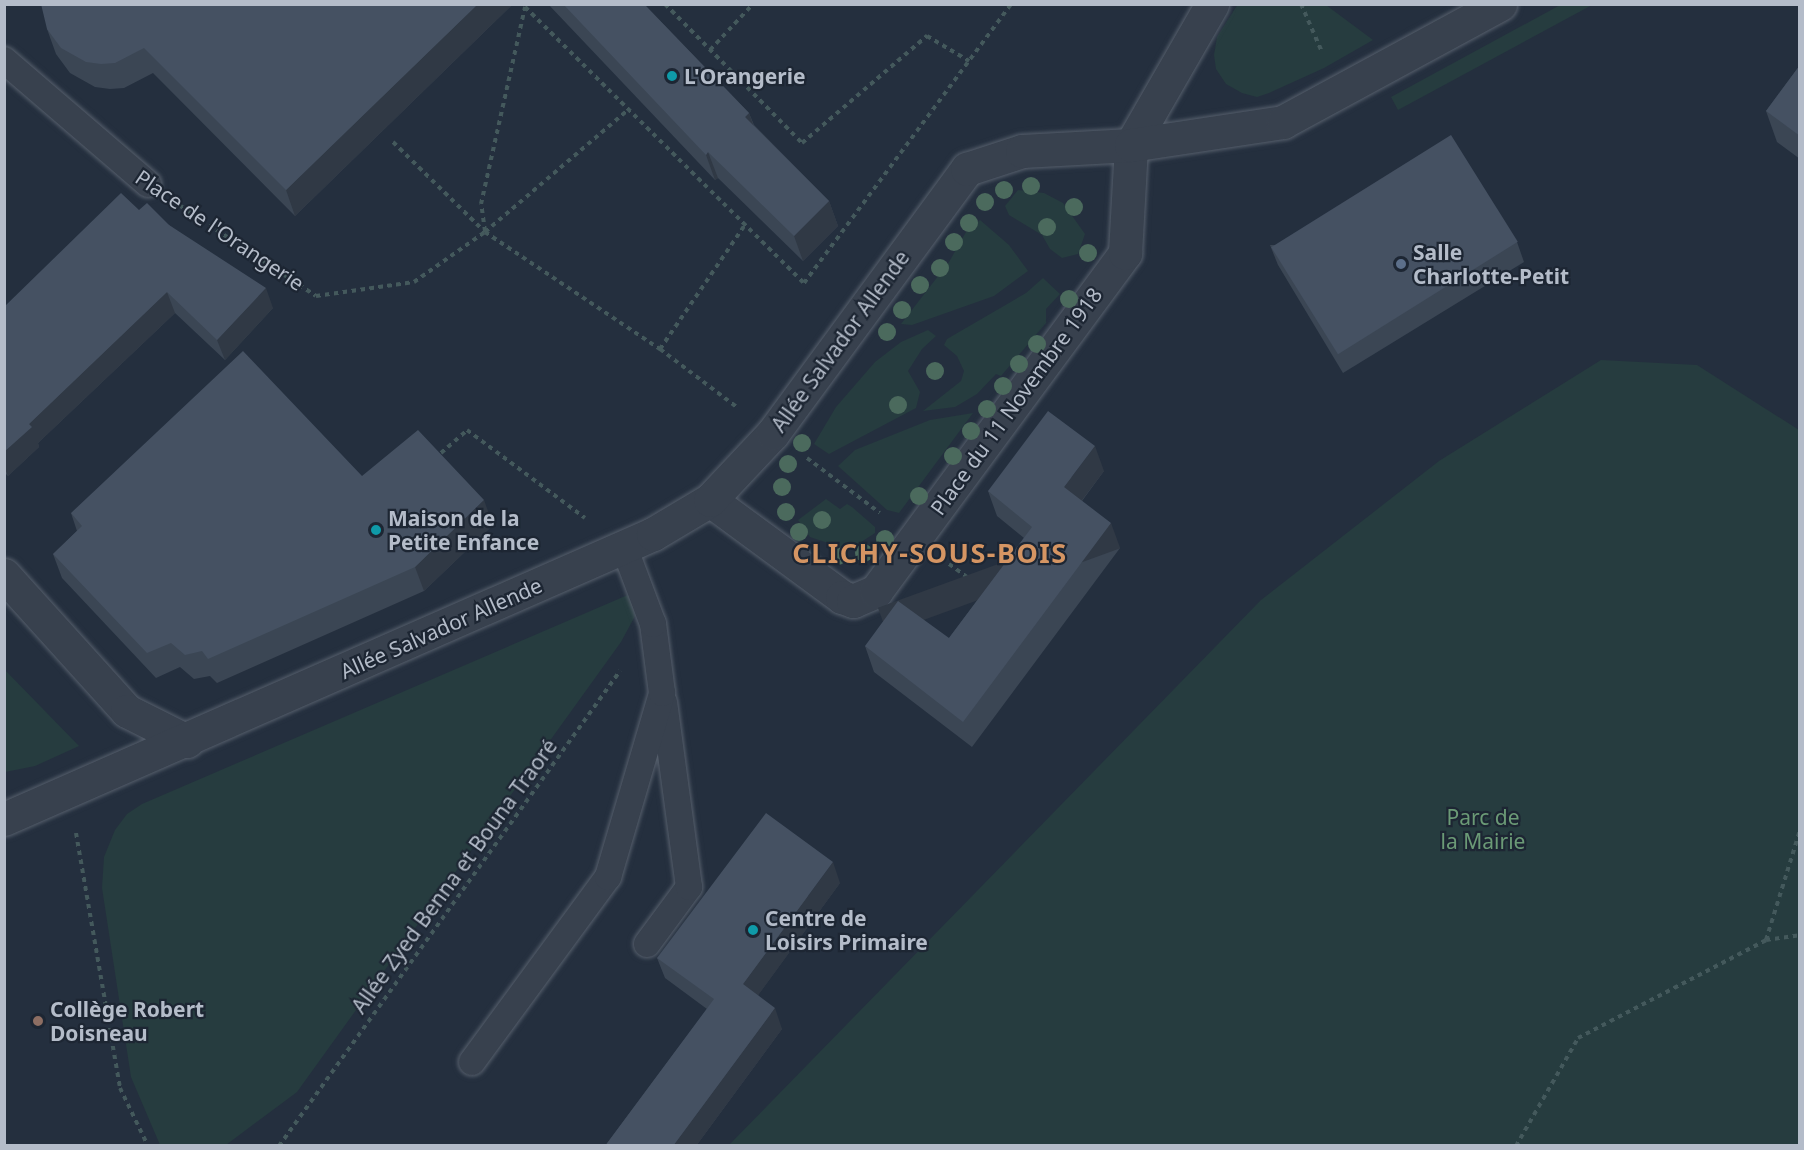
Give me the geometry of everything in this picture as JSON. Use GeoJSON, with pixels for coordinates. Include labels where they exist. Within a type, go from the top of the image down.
{"type":"FeatureCollection","features":[{"type":"Feature","properties":{"kind":"street"},"geometry":{"type":"LineString","coordinates":[[1131,144],[1212,4]]}},
{"type":"Feature","properties":{"kind":"street","name":"Allée Salvador Allende"},"geometry":{"type":"LineString","coordinates":[[6,817],[187,741],[653,534],[710,500],[772,433],[967,169],[1022,151],[1131,144],[1283,122],[1500,4]]}},
{"type":"Feature","properties":{"kind":"street","name":"Place du 11 Novembre 1918"},"geometry":{"type":"LineString","coordinates":[[710,500],[832,591],[854,601],[876,591],[1125,253],[1131,144]]}},
{"type":"Feature","properties":{"kind":"street"},"geometry":{"type":"LineString","coordinates":[[4,575],[127,711],[187,741]]}},
{"type":"Feature","properties":{"kind":"lane","name":"Place de l'Orangerie"},"geometry":{"type":"LineString","coordinates":[[4,60],[148,184]]}},
{"type":"Feature","properties":{"kind":"lane"},"geometry":{"type":"LineString","coordinates":[[624,547],[653,624],[689,887],[647,944]]}},
{"type":"Feature","properties":{"kind":"lane"},"geometry":{"type":"LineString","coordinates":[[472,1062],[608,877],[662,693]]}},
{"type":"Feature","properties":{"kind":"path"},"geometry":{"type":"LineString","coordinates":[[664,4],[802,143],[927,36],[969,61]]}},
{"type":"Feature","properties":{"kind":"path"},"geometry":{"type":"LineString","coordinates":[[710,50],[753,4]]}},
{"type":"Feature","properties":{"kind":"path"},"geometry":{"type":"LineString","coordinates":[[485,232],[482,204],[525,7],[804,283],[1011,4]]}},
{"type":"Feature","properties":{"kind":"path"},"geometry":{"type":"LineString","coordinates":[[1301,4],[1340,92]]}},
{"type":"Feature","properties":{"kind":"path","name":"Place de l'Orangerie"},"geometry":{"type":"LineString","coordinates":[[148,184],[316,296],[414,282],[485,232],[629,109]]}},
{"type":"Feature","properties":{"kind":"path"},"geometry":{"type":"LineString","coordinates":[[393,142],[485,232],[660,349],[914,539]]}},
{"type":"Feature","properties":{"kind":"path"},"geometry":{"type":"LineString","coordinates":[[660,349],[745,225]]}},
{"type":"Feature","properties":{"kind":"path"},"geometry":{"type":"LineString","coordinates":[[441,453],[467,430],[624,547]]}},
{"type":"Feature","properties":{"kind":"path"},"geometry":{"type":"LineString","coordinates":[[973,582],[994,597]]}},
{"type":"Feature","properties":{"kind":"path","name":"Allée Zyed Benna et Bouna Traoré"},"geometry":{"type":"LineString","coordinates":[[279,1146],[653,624]]}},
{"type":"Feature","properties":{"kind":"path"},"geometry":{"type":"LineString","coordinates":[[69,789],[120,1088],[148,1146]]}},
{"type":"Feature","properties":{"kind":"path"},"geometry":{"type":"LineString","coordinates":[[1766,940],[1800,830]]}},
{"type":"Feature","properties":{"kind":"path"},"geometry":{"type":"LineString","coordinates":[[1516,1146],[1578,1038],[1766,940],[1800,935]]}},
{"type":"Feature","properties":{"kind":"green space"},"geometry":{"type":"Polygon","coordinates":[[[1238,4],[1326,5],[1373,40],[1324,68],[1269,93],[1257,97],[1242,93],[1226,84],[1216,69],[1214,55],[1217,37],[1238,4]]]}},
{"type":"Feature","properties":{"kind":"green space"},"geometry":{"type":"Polygon","coordinates":[[[1562,4],[1592,5],[1398,110],[1391,97],[1562,4]]]}},
{"type":"Feature","properties":{"kind":"green space"},"geometry":{"type":"Polygon","coordinates":[[[1018,190],[1044,193],[1063,203],[1085,234],[1078,254],[1062,258],[1050,249],[1042,235],[1009,215],[1005,206],[1018,190]]]}},
{"type":"Feature","properties":{"kind":"green space"},"geometry":{"type":"Polygon","coordinates":[[[980,220],[1009,245],[1028,271],[994,296],[912,325],[901,324],[949,262],[966,232],[980,220]]]}},
{"type":"Feature","properties":{"kind":"green space"},"geometry":{"type":"Polygon","coordinates":[[[1043,278],[1060,294],[1046,309],[1046,323],[1001,376],[996,374],[977,394],[955,407],[923,411],[961,381],[964,371],[957,356],[944,345],[947,339],[1026,293],[1043,278]]]}},
{"type":"Feature","properties":{"kind":"green space"},"geometry":{"type":"Polygon","coordinates":[[[928,330],[936,336],[922,349],[908,371],[920,392],[916,408],[829,454],[814,444],[836,407],[875,362],[901,342],[928,330]]]}},
{"type":"Feature","properties":{"kind":"green space","name":"Parc de la Mairie"},"geometry":{"type":"Polygon","coordinates":[[[1601,360],[1697,365],[1799,430],[1799,1145],[729,1145],[1261,600],[1439,461],[1601,360]]]}},
{"type":"Feature","properties":{"kind":"green space"},"geometry":{"type":"Polygon","coordinates":[[[973,413],[899,513],[887,510],[838,466],[855,450],[930,420],[973,413]]]}},
{"type":"Feature","properties":{"kind":"green space"},"geometry":{"type":"Polygon","coordinates":[[[826,499],[840,509],[847,504],[852,507],[875,527],[875,533],[849,550],[810,537],[798,520],[826,499]]]}},
{"type":"Feature","properties":{"kind":"green space"},"geometry":{"type":"Polygon","coordinates":[[[630,594],[635,616],[621,642],[297,1092],[226,1145],[160,1145],[131,1077],[102,888],[104,857],[115,830],[127,814],[142,804],[630,594]]]}},
{"type":"Feature","properties":{"kind":"green space"},"geometry":{"type":"Polygon","coordinates":[[[5,670],[79,746],[35,766],[5,772],[5,670]]]}},
{"type":"Feature","properties":{"kind":"building"},"geometry":{"type":"Polygon","coordinates":[[[41,4],[478,4],[286,190],[144,48],[115,63],[86,62],[61,48],[47,29],[41,4]]]}},
{"type":"Feature","properties":{"kind":"building"},"geometry":{"type":"Polygon","coordinates":[[[563,4],[644,4],[749,113],[745,117],[829,201],[794,236],[708,152],[706,155],[563,4]]]}},
{"type":"Feature","properties":{"kind":"building"},"geometry":{"type":"Polygon","coordinates":[[[1800,65],[1800,136],[1766,111],[1800,65]]]}},
{"type":"Feature","properties":{"kind":"building","name":"Salle Charlotte-Petit"},"geometry":{"type":"Polygon","coordinates":[[[1451,135],[1518,242],[1338,354],[1271,247],[1451,135]]]}},
{"type":"Feature","properties":{"kind":"building"},"geometry":{"type":"Polygon","coordinates":[[[121,193],[139,210],[147,203],[169,225],[266,288],[217,340],[167,292],[29,424],[32,427],[4,452],[4,307],[121,193]]]}},
{"type":"Feature","properties":{"kind":"building","name":"Maison de la Petite Enfance"},"geometry":{"type":"Polygon","coordinates":[[[243,351],[362,476],[418,430],[484,500],[415,567],[208,659],[202,651],[185,655],[171,643],[147,653],[53,554],[82,526],[71,513],[243,351]]]}},
{"type":"Feature","properties":{"kind":"building"},"geometry":{"type":"Polygon","coordinates":[[[1048,411],[1095,446],[1064,487],[1111,523],[963,722],[865,646],[898,601],[949,638],[1032,527],[988,491],[1048,411]]]}},
{"type":"Feature","properties":{"kind":"building","name":"Centre de Loisirs Primaire"},"geometry":{"type":"Polygon","coordinates":[[[766,813],[833,862],[743,984],[775,1008],[673,1146],[605,1146],[714,999],[657,958],[766,813]]]}},
{"type":"Feature","properties":{"kind":"place","name":"L'Orangerie"},"geometry":{"type":"Point","coordinates":[672,76]}},
{"type":"Feature","properties":{"kind":"place","name":"Salle Charlotte-Petit"},"geometry":{"type":"Point","coordinates":[1401,264]}},
{"type":"Feature","properties":{"kind":"place","name":"Maison de la Petite Enfance"},"geometry":{"type":"Point","coordinates":[376,530]}},
{"type":"Feature","properties":{"kind":"place","name":"Centre de Loisirs Primaire"},"geometry":{"type":"Point","coordinates":[753,930]}},
{"type":"Feature","properties":{"kind":"place","name":"Collège Robert Doisneau"},"geometry":{"type":"Point","coordinates":[38,1021]}},
{"type":"Feature","properties":{"kind":"district","name":"CLICHY-SOUS-BOIS"},"geometry":{"type":"Point","coordinates":[930,553]}}]}
